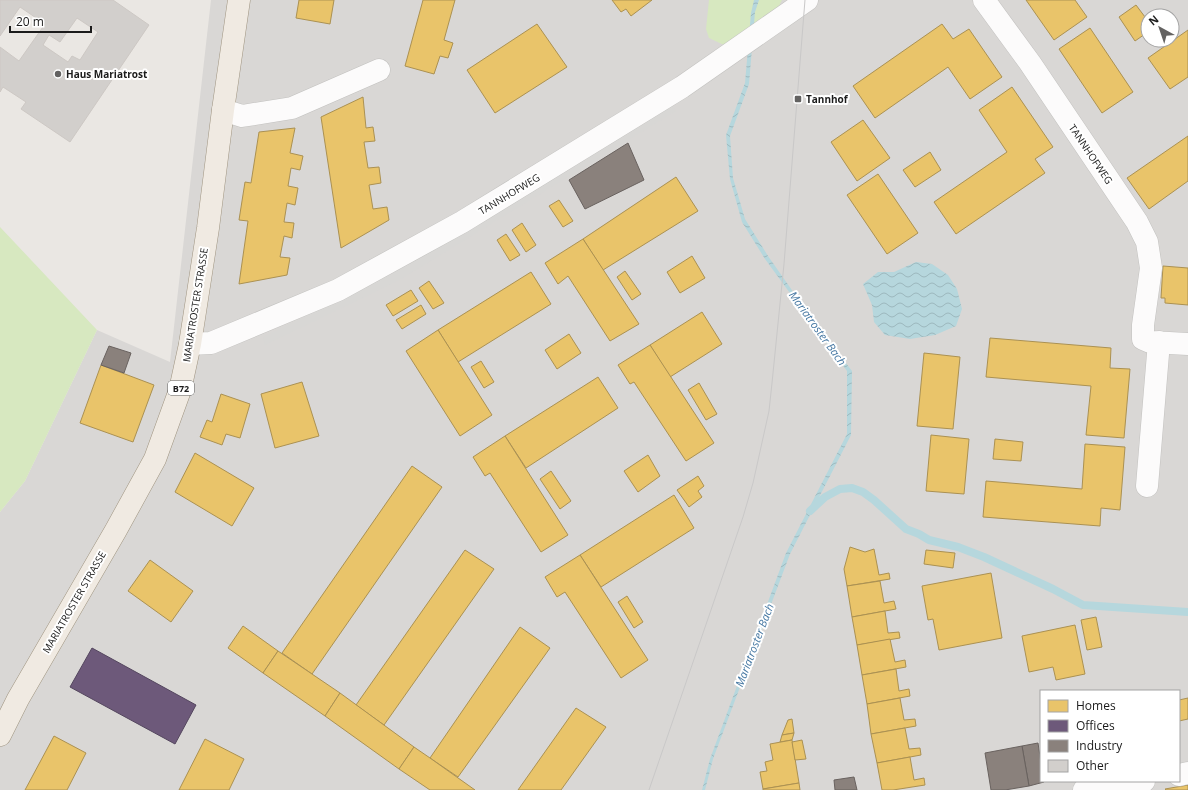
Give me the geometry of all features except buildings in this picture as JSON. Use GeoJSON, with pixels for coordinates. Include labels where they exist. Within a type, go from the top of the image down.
{"type":"FeatureCollection","features":[{"type":"Feature","properties":{"kind":"main road","name":"MARIATROSTER STRASSE"},"geometry":{"type":"LineString","coordinates":[[0,735],[18,699],[116,530],[155,459],[180,390],[190,344],[208,228],[239,0]]}},
{"type":"Feature","properties":{"kind":"street","name":"TANNHOFWEG"},"geometry":{"type":"LineString","coordinates":[[190,344],[211,343],[338,290],[462,222],[682,87],[807,0]]}},
{"type":"Feature","properties":{"kind":"street","name":"TANNHOFWEG"},"geometry":{"type":"LineString","coordinates":[[984,0],[1035,70],[1137,222],[1147,242],[1151,268],[1142,325],[1143,339],[1159,342]]}},
{"type":"Feature","properties":{"kind":"street"},"geometry":{"type":"LineString","coordinates":[[223,110],[242,116],[292,108],[379,70]]}},
{"type":"Feature","properties":{"kind":"street"},"geometry":{"type":"LineString","coordinates":[[1147,486],[1159,342],[1188,344]]}},
{"type":"Feature","properties":{"kind":"street"},"geometry":{"type":"LineString","coordinates":[[1084,790],[1137,782]]}},
{"type":"Feature","properties":{"kind":"shaded area"},"geometry":{"type":"Polygon","coordinates":[[[211,0],[1188,0],[1188,790],[0,790],[0,512],[25,481],[97,330],[170,362],[211,0]]]}},
{"type":"Feature","properties":{"kind":"shaded area"},"geometry":{"type":"Polygon","coordinates":[[[671,102],[676,111],[398,281],[265,345],[263,337],[392,273],[671,102]]]}},
{"type":"Feature","properties":{"kind":"green space"},"geometry":{"type":"Polygon","coordinates":[[[709,0],[782,0],[776,12],[724,45],[709,38],[706,29],[709,0]]]}},
{"type":"Feature","properties":{"kind":"green space"},"geometry":{"type":"Polygon","coordinates":[[[0,227],[97,330],[25,481],[0,512],[0,227]]]}},
{"type":"Feature","properties":{"kind":"water","name":"Mariatroster Bach"},"geometry":{"type":"Polygon","coordinates":[[[754,0],[759,0],[755,12],[749,84],[730,136],[733,178],[745,219],[768,256],[815,323],[852,371],[851,435],[790,554],[713,759],[705,790],[702,790],[710,759],[786,553],[847,434],[847,371],[765,259],[742,222],[730,179],[726,135],[745,83],[751,13],[754,0]]]}},
{"type":"Feature","properties":{"kind":"water"},"geometry":{"type":"Polygon","coordinates":[[[916,262],[932,264],[948,275],[957,289],[962,309],[956,326],[935,335],[910,339],[885,335],[874,322],[872,305],[863,284],[878,272],[894,272],[916,262]]]}},
{"type":"Feature","properties":{"kind":"waterway"},"geometry":{"type":"LineString","coordinates":[[810,511],[825,497],[840,489],[852,488],[863,492],[874,500],[906,529],[929,540],[958,547],[984,557],[1053,589],[1083,605],[1188,612]]}},
{"type":"Feature","properties":{"kind":"tram line"},"geometry":{"type":"LineString","coordinates":[[649,790],[743,517],[753,483],[769,411],[784,264],[805,0]]}},
{"type":"Feature","properties":{"kind":"place","name":"Haus Mariatrost"},"geometry":{"type":"Point","coordinates":[58,74]}},
{"type":"Feature","properties":{"kind":"place","name":"Tannhof"},"geometry":{"type":"Point","coordinates":[798,99]}}]}
